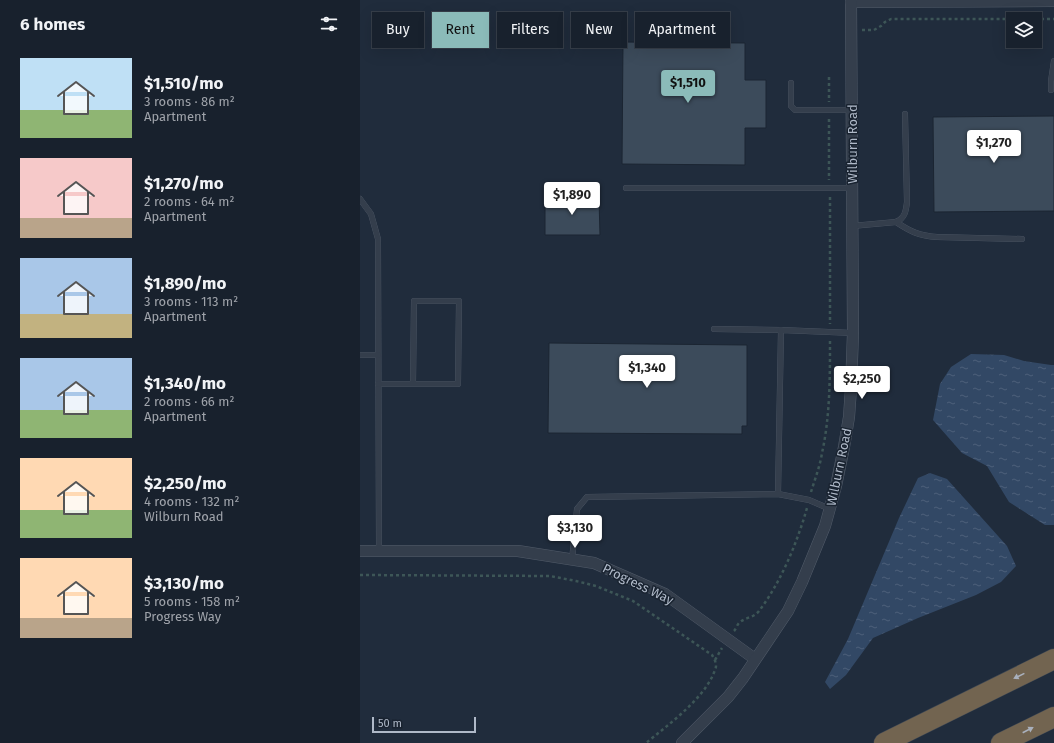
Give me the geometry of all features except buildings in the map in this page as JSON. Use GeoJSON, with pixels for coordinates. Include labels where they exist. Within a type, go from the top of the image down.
{"type":"FeatureCollection","features":[{"type":"Feature","properties":{"kind":"highway"},"geometry":{"type":"LineString","coordinates":[[884,743],[1054,659]]}},
{"type":"Feature","properties":{"kind":"highway"},"geometry":{"type":"LineString","coordinates":[[1001,743],[1054,717]]}},
{"type":"Feature","properties":{"kind":"street"},"geometry":{"type":"LineString","coordinates":[[851,1],[1054,1]]}},
{"type":"Feature","properties":{"kind":"street","name":"Wilburn Road"},"geometry":{"type":"LineString","coordinates":[[682,743],[728,697],[743,678],[788,611],[802,582],[825,526],[836,486],[849,417],[853,333],[851,1]]}},
{"type":"Feature","properties":{"kind":"street","name":"Progress Way"},"geometry":{"type":"LineString","coordinates":[[360,551],[518,552],[594,563],[665,594],[755,659]]}},
{"type":"Feature","properties":{"kind":"lane"},"geometry":{"type":"LineString","coordinates":[[1051,90],[1054,60]]}},
{"type":"Feature","properties":{"kind":"lane"},"geometry":{"type":"LineString","coordinates":[[791,83],[791,106],[795,110],[852,110]]}},
{"type":"Feature","properties":{"kind":"lane"},"geometry":{"type":"LineString","coordinates":[[852,226],[896,222],[901,220],[906,212],[905,114]]}},
{"type":"Feature","properties":{"kind":"lane"},"geometry":{"type":"LineString","coordinates":[[626,188],[852,188]]}},
{"type":"Feature","properties":{"kind":"lane"},"geometry":{"type":"LineString","coordinates":[[360,199],[371,214],[378,239],[379,551]]}},
{"type":"Feature","properties":{"kind":"lane"},"geometry":{"type":"LineString","coordinates":[[896,222],[906,229],[923,236],[1022,239]]}},
{"type":"Feature","properties":{"kind":"lane"},"geometry":{"type":"LineString","coordinates":[[378,384],[413,384],[458,384],[459,301],[414,301],[413,384]]}},
{"type":"Feature","properties":{"kind":"lane"},"geometry":{"type":"LineString","coordinates":[[714,329],[853,333]]}},
{"type":"Feature","properties":{"kind":"lane"},"geometry":{"type":"LineString","coordinates":[[778,494],[782,330]]}},
{"type":"Feature","properties":{"kind":"lane"},"geometry":{"type":"LineString","coordinates":[[360,355],[378,355]]}},
{"type":"Feature","properties":{"kind":"lane"},"geometry":{"type":"LineString","coordinates":[[572,560],[577,509],[587,497],[778,494],[809,500],[830,509]]}},
{"type":"Feature","properties":{"kind":"path"},"geometry":{"type":"LineString","coordinates":[[852,30],[874,30],[891,19],[1006,19]]}},
{"type":"Feature","properties":{"kind":"path"},"geometry":{"type":"LineString","coordinates":[[1042,19],[1054,19]]}},
{"type":"Feature","properties":{"kind":"path"},"geometry":{"type":"LineString","coordinates":[[715,660],[739,623],[756,615],[777,582],[792,550],[805,516],[822,454],[829,390],[831,332],[828,77]]}},
{"type":"Feature","properties":{"kind":"path"},"geometry":{"type":"LineString","coordinates":[[360,575],[550,576],[596,586],[633,601],[712,655],[715,660],[716,667],[709,684],[672,722],[646,743]]}},
{"type":"Feature","properties":{"kind":"water"},"geometry":{"type":"Polygon","coordinates":[[[971,354],[1004,355],[1024,361],[1054,365],[1054,525],[1045,525],[1009,502],[987,466],[962,453],[933,420],[940,384],[951,367],[971,354]]]}},
{"type":"Feature","properties":{"kind":"water"},"geometry":{"type":"Polygon","coordinates":[[[930,473],[947,479],[1007,546],[1016,566],[1001,582],[976,595],[873,638],[846,675],[830,689],[825,682],[848,639],[899,518],[918,478],[930,473]]]}}]}
